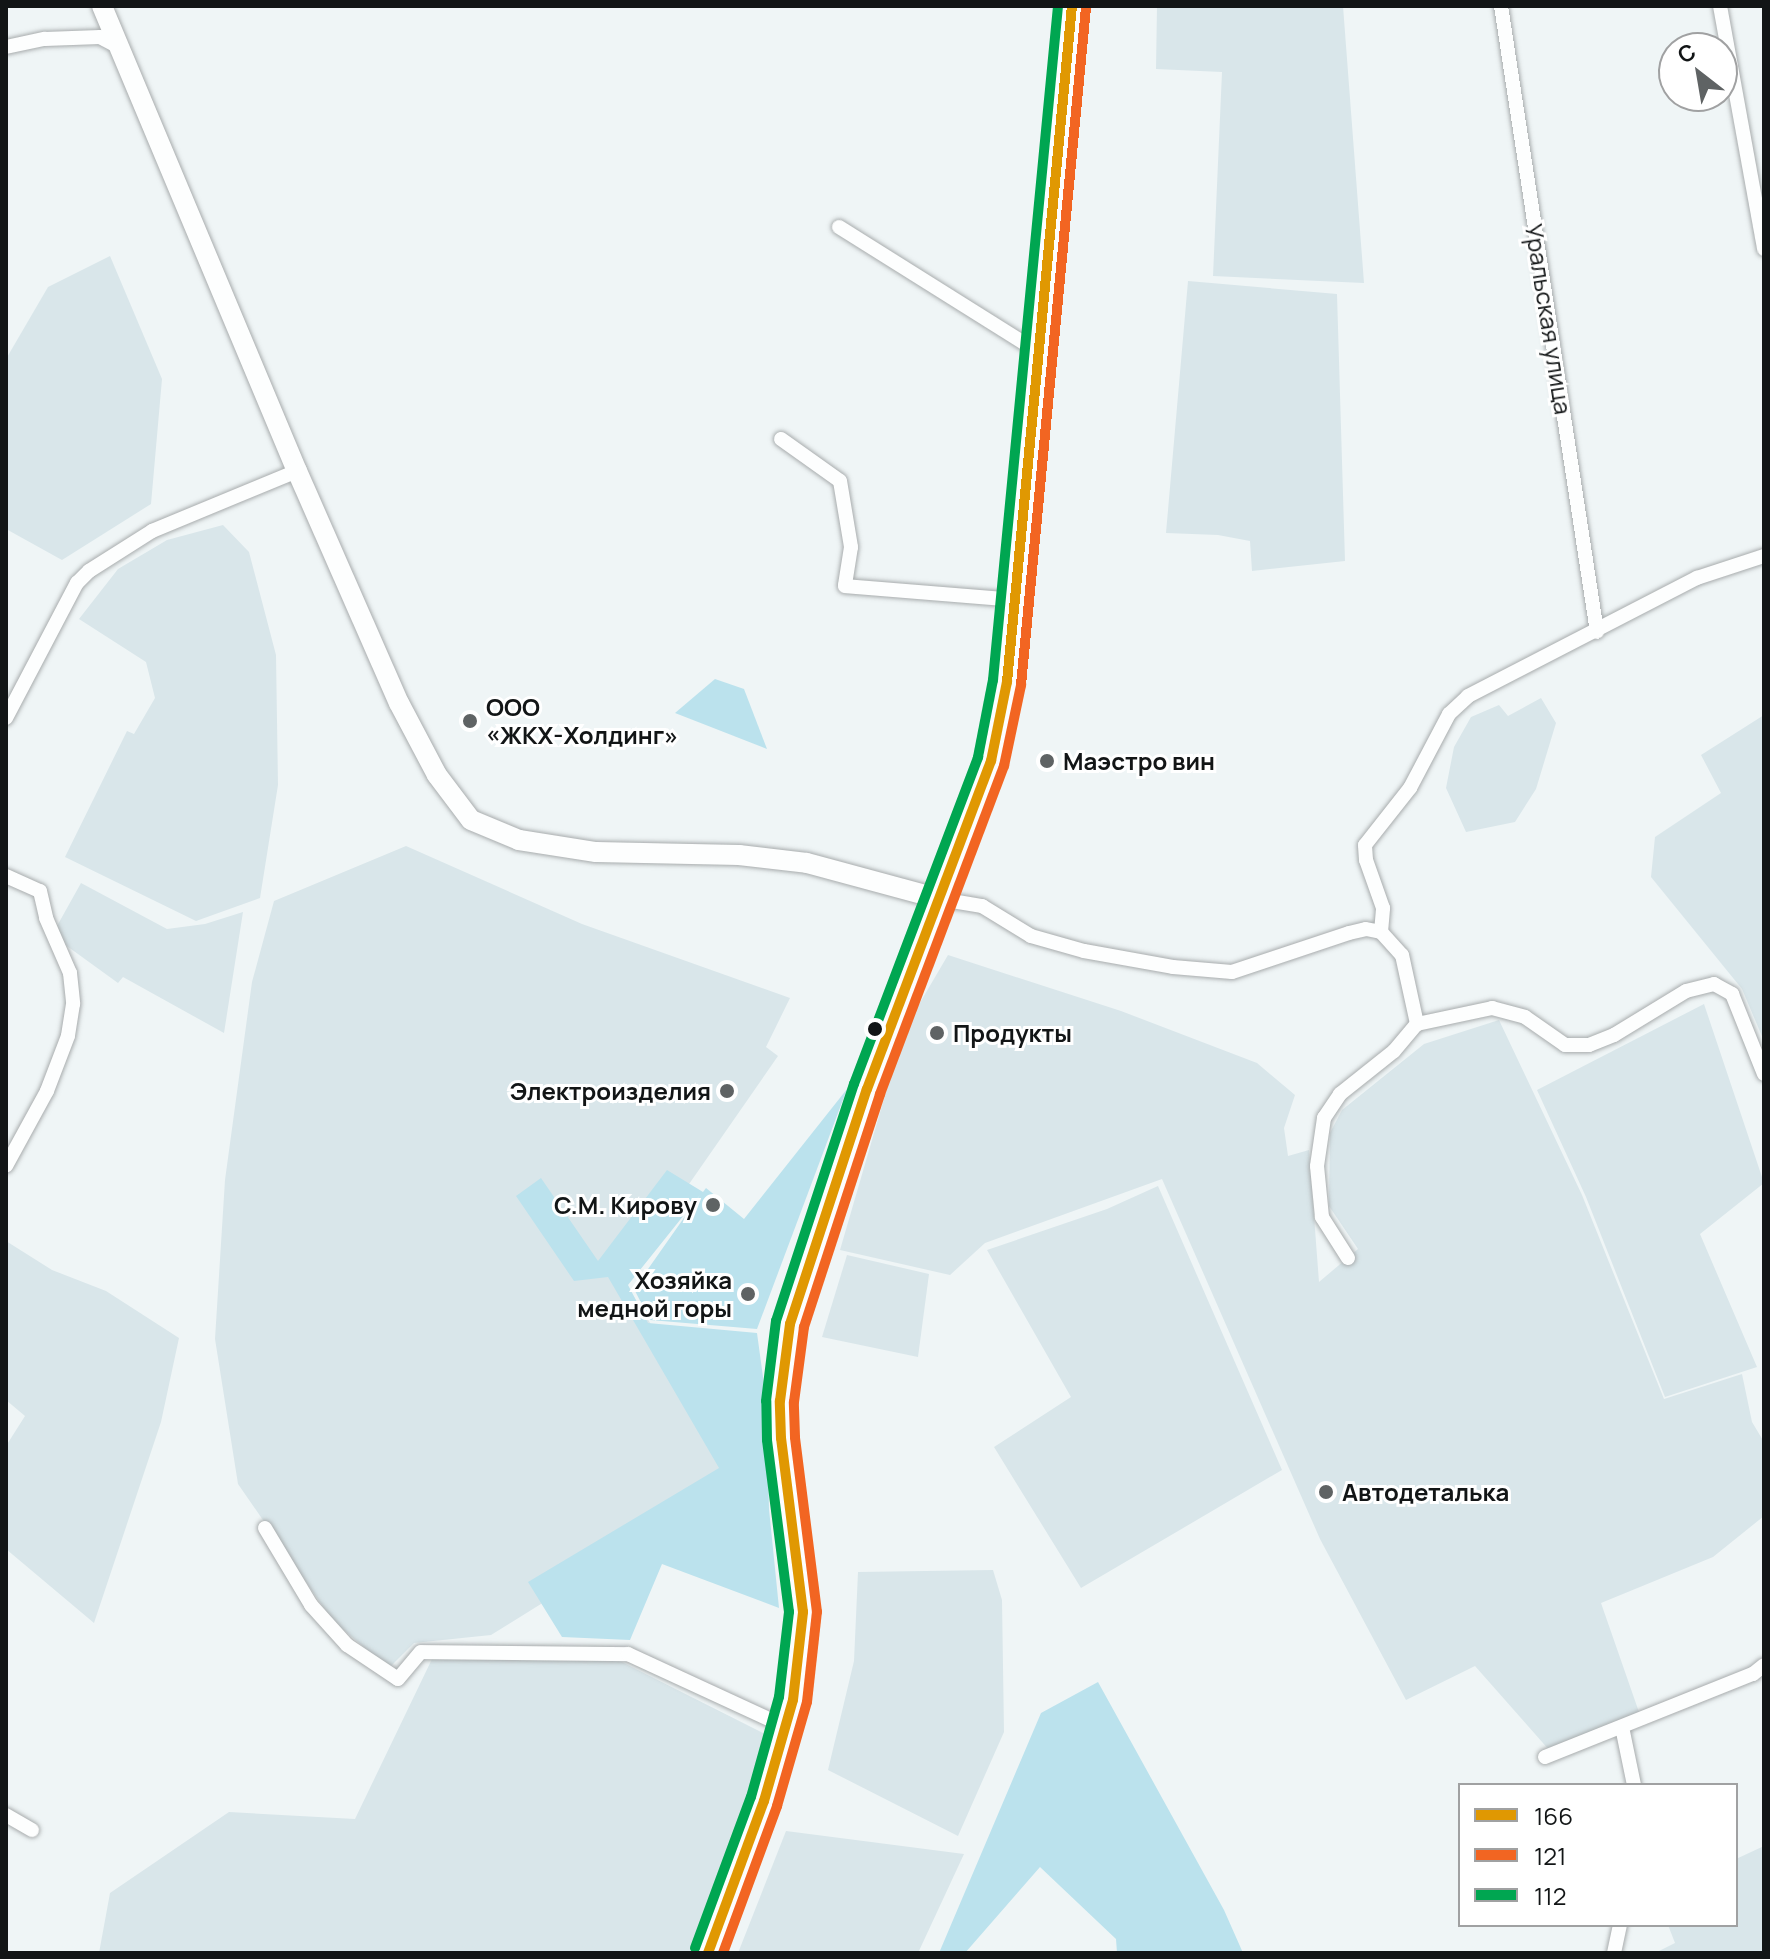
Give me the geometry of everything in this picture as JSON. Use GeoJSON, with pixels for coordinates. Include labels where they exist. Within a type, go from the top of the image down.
{"type":"FeatureCollection","features":[{"type":"Feature","properties":{"kind":"main road"},"geometry":{"type":"LineString","coordinates":[[708,1953],[764,1801],[793,1700],[803,1612],[781,1438],[782,1372],[790,1324],[867,1089],[991,761],[1007,682],[1072,6]]}},
{"type":"Feature","properties":{"kind":"street"},"geometry":{"type":"LineString","coordinates":[[102,6],[297,471],[399,703],[437,775],[471,820],[519,840],[596,852],[739,855],[807,863],[940,899],[982,906],[1031,936],[1084,951],[1173,967],[1232,972],[1349,933],[1366,929],[1381,932],[1402,955],[1417,1024]]}},
{"type":"Feature","properties":{"kind":"street","name":"Уральская улица"},"geometry":{"type":"LineString","coordinates":[[1501,6],[1597,632]]}},
{"type":"Feature","properties":{"kind":"street"},"geometry":{"type":"LineString","coordinates":[[1720,6],[1764,249]]}},
{"type":"Feature","properties":{"kind":"street"},"geometry":{"type":"LineString","coordinates":[[6,47],[45,39],[100,37],[119,47]]}},
{"type":"Feature","properties":{"kind":"street"},"geometry":{"type":"LineString","coordinates":[[839,227],[1040,353]]}},
{"type":"Feature","properties":{"kind":"street"},"geometry":{"type":"LineString","coordinates":[[781,439],[840,481],[851,547],[845,586],[1015,600]]}},
{"type":"Feature","properties":{"kind":"street"},"geometry":{"type":"LineString","coordinates":[[6,718],[77,583],[89,571],[152,531],[297,471]]}},
{"type":"Feature","properties":{"kind":"street"},"geometry":{"type":"LineString","coordinates":[[1381,932],[1383,908],[1366,860],[1365,845],[1410,788],[1449,714],[1468,696],[1697,578],[1764,556]]}},
{"type":"Feature","properties":{"kind":"street"},"geometry":{"type":"LineString","coordinates":[[6,876],[40,891],[46,918],[70,973],[73,1004],[68,1036],[47,1091],[6,1166]]}},
{"type":"Feature","properties":{"kind":"street"},"geometry":{"type":"LineString","coordinates":[[1348,1258],[1322,1217],[1317,1166],[1324,1118],[1340,1094],[1394,1051],[1417,1024],[1492,1008],[1525,1017],[1565,1045],[1589,1045],[1614,1035],[1686,991],[1714,984],[1732,994],[1764,1074]]}},
{"type":"Feature","properties":{"kind":"street"},"geometry":{"type":"LineString","coordinates":[[265,1528],[311,1605],[347,1645],[398,1679],[421,1652],[628,1654],[786,1727]]}},
{"type":"Feature","properties":{"kind":"street"},"geometry":{"type":"LineString","coordinates":[[1545,1757],[1753,1674],[1764,1665]]}},
{"type":"Feature","properties":{"kind":"street"},"geometry":{"type":"LineString","coordinates":[[1622,1727],[1634,1783]]}},
{"type":"Feature","properties":{"kind":"street"},"geometry":{"type":"LineString","coordinates":[[6,1815],[32,1830]]}},
{"type":"Feature","properties":{"kind":"street"},"geometry":{"type":"LineString","coordinates":[[1614,1953],[1620,1927]]}},
{"type":"Feature","properties":{"kind":"shaded area"},"geometry":{"type":"Polygon","coordinates":[[[1157,6],[1343,6],[1364,283],[1213,276],[1222,72],[1156,69],[1157,6]]]}},
{"type":"Feature","properties":{"kind":"shaded area"},"geometry":{"type":"Polygon","coordinates":[[[110,256],[162,379],[151,504],[62,560],[6,529],[6,359],[48,287],[110,256]]]}},
{"type":"Feature","properties":{"kind":"shaded area"},"geometry":{"type":"Polygon","coordinates":[[[1188,281],[1337,294],[1345,561],[1252,571],[1250,541],[1218,535],[1166,533],[1188,281]]]}},
{"type":"Feature","properties":{"kind":"shaded area"},"geometry":{"type":"Polygon","coordinates":[[[223,525],[249,552],[276,655],[278,785],[260,898],[196,921],[65,857],[127,731],[134,734],[155,698],[146,662],[79,619],[118,569],[167,540],[223,525]]]}},
{"type":"Feature","properties":{"kind":"shaded area"},"geometry":{"type":"Polygon","coordinates":[[[715,679],[744,689],[767,749],[675,713],[715,679]]]}},
{"type":"Feature","properties":{"kind":"shaded area"},"geometry":{"type":"Polygon","coordinates":[[[1541,698],[1556,723],[1536,789],[1515,822],[1466,832],[1446,788],[1454,747],[1471,717],[1499,705],[1508,716],[1541,698]]]}},
{"type":"Feature","properties":{"kind":"shaded area"},"geometry":{"type":"Polygon","coordinates":[[[1764,715],[1764,1041],[1742,989],[1651,877],[1655,837],[1721,793],[1701,755],[1764,715]]]}},
{"type":"Feature","properties":{"kind":"shaded area"},"geometry":{"type":"Polygon","coordinates":[[[406,846],[582,924],[790,998],[766,1047],[778,1056],[623,1279],[745,1477],[491,1635],[414,1643],[389,1668],[333,1621],[238,1484],[215,1339],[225,1180],[252,982],[274,901],[406,846]]]}},
{"type":"Feature","properties":{"kind":"shaded area"},"geometry":{"type":"Polygon","coordinates":[[[81,883],[167,929],[205,924],[243,912],[224,1033],[123,977],[118,983],[60,941],[57,926],[81,883]]]}},
{"type":"Feature","properties":{"kind":"shaded area"},"geometry":{"type":"Polygon","coordinates":[[[948,955],[1121,1011],[1257,1063],[1295,1095],[1284,1128],[1288,1156],[1309,1150],[1319,1282],[1358,1249],[1329,1206],[1330,1133],[1342,1110],[1424,1044],[1499,1020],[1582,1195],[1664,1399],[1742,1374],[1752,1422],[1764,1442],[1764,1516],[1713,1557],[1601,1603],[1640,1715],[1550,1751],[1475,1666],[1406,1700],[1320,1539],[1162,1179],[985,1243],[950,1275],[840,1250],[904,1030],[948,955]]]}},
{"type":"Feature","properties":{"kind":"shaded area"},"geometry":{"type":"Polygon","coordinates":[[[1704,1004],[1764,1183],[1700,1234],[1757,1367],[1665,1397],[1586,1197],[1537,1090],[1704,1004]]]}},
{"type":"Feature","properties":{"kind":"shaded area"},"geometry":{"type":"Polygon","coordinates":[[[847,1089],[757,1329],[650,1320],[634,1289],[700,1195],[628,1285],[648,1323],[757,1333],[766,1399],[769,1509],[779,1608],[662,1564],[630,1640],[562,1637],[528,1582],[719,1468],[608,1277],[574,1281],[516,1196],[541,1178],[598,1261],[667,1170],[703,1192],[706,1188],[744,1219],[847,1089]]]}},
{"type":"Feature","properties":{"kind":"shaded area"},"geometry":{"type":"Polygon","coordinates":[[[1158,1186],[1282,1470],[1081,1588],[994,1447],[1071,1397],[987,1250],[1107,1209],[1158,1186]]]}},
{"type":"Feature","properties":{"kind":"shaded area"},"geometry":{"type":"Polygon","coordinates":[[[6,1241],[52,1270],[106,1291],[179,1338],[161,1422],[94,1623],[6,1549],[6,1446],[25,1416],[6,1400],[6,1241]]]}},
{"type":"Feature","properties":{"kind":"shaded area"},"geometry":{"type":"Polygon","coordinates":[[[847,1255],[929,1274],[918,1357],[822,1337],[847,1255]]]}},
{"type":"Feature","properties":{"kind":"shaded area"},"geometry":{"type":"Polygon","coordinates":[[[993,1570],[1002,1600],[1004,1732],[958,1836],[828,1770],[854,1661],[858,1572],[993,1570]]]}},
{"type":"Feature","properties":{"kind":"shaded area"},"geometry":{"type":"Polygon","coordinates":[[[432,1659],[618,1660],[773,1738],[693,1953],[99,1953],[110,1893],[229,1812],[355,1819],[432,1659]]]}},
{"type":"Feature","properties":{"kind":"shaded area"},"geometry":{"type":"Polygon","coordinates":[[[1098,1682],[1224,1910],[1243,1953],[1117,1953],[1116,1939],[1040,1867],[965,1953],[939,1953],[1041,1713],[1098,1682]]]}},
{"type":"Feature","properties":{"kind":"shaded area"},"geometry":{"type":"Polygon","coordinates":[[[786,1831],[964,1854],[918,1953],[738,1953],[786,1831]]]}},
{"type":"Feature","properties":{"kind":"shaded area"},"geometry":{"type":"Polygon","coordinates":[[[1764,1846],[1764,1953],[1655,1953],[1675,1943],[1669,1927],[1738,1927],[1738,1858],[1764,1846]]]}},
{"type":"Feature","properties":{"kind":"transit line","name":"112"},"geometry":{"type":"LineString","coordinates":[[695,1948],[751,1797],[779,1697],[789,1612],[767,1440],[766,1401],[776,1321],[854,1084],[978,757],[993,680],[1058,6]]}},
{"type":"Feature","properties":{"kind":"transit line","name":"166"},"geometry":{"type":"LineString","coordinates":[[708,1953],[764,1801],[793,1700],[803,1612],[781,1438],[780,1401],[790,1324],[867,1089],[991,761],[1007,682],[1072,6]]}},
{"type":"Feature","properties":{"kind":"transit line","name":"121"},"geometry":{"type":"LineString","coordinates":[[723,1953],[777,1806],[807,1702],[817,1612],[795,1437],[794,1402],[804,1327],[880,1094],[1004,766],[1021,685],[1086,7]]}},
{"type":"Feature","properties":{"kind":"place","name":"ООО «ЖКХ-Холдинг»"},"geometry":{"type":"Point","coordinates":[470,721]}},
{"type":"Feature","properties":{"kind":"place","name":"Маэстро вин"},"geometry":{"type":"Point","coordinates":[1047,761]}},
{"type":"Feature","properties":{"kind":"place","name":"Продукты"},"geometry":{"type":"Point","coordinates":[937,1033]}},
{"type":"Feature","properties":{"kind":"place","name":"Электроизделия"},"geometry":{"type":"Point","coordinates":[727,1091]}},
{"type":"Feature","properties":{"kind":"place","name":"С.М. Кирову"},"geometry":{"type":"Point","coordinates":[713,1205]}},
{"type":"Feature","properties":{"kind":"place","name":"Хозяйка медной горы"},"geometry":{"type":"Point","coordinates":[748,1294]}},
{"type":"Feature","properties":{"kind":"place","name":"Автодеталька"},"geometry":{"type":"Point","coordinates":[1326,1492]}}]}
